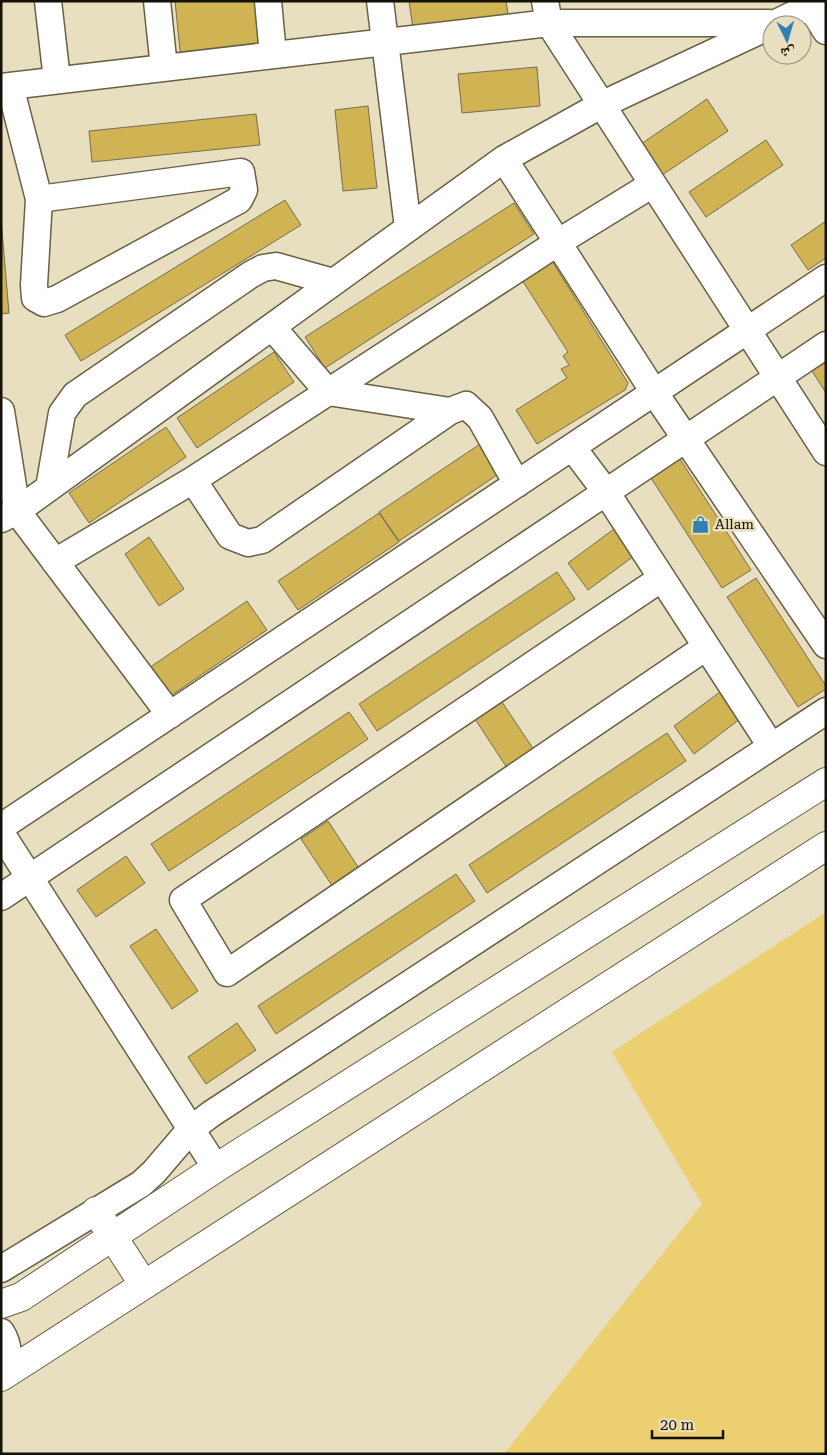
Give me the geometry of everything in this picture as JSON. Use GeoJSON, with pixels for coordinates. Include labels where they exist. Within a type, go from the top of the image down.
{"type":"FeatureCollection","features":[{"type":"Feature","properties":{"kind":"highway"},"geometry":{"type":"LineString","coordinates":[[1,1304],[21,1297],[216,1168],[826,782]]}},
{"type":"Feature","properties":{"kind":"highway"},"geometry":{"type":"LineString","coordinates":[[2,1377],[826,846]]}},
{"type":"Feature","properties":{"kind":"highway"},"geometry":{"type":"LineString","coordinates":[[96,1211],[144,1285]]}},
{"type":"Feature","properties":{"kind":"street"},"geometry":{"type":"LineString","coordinates":[[48,1],[57,80]]}},
{"type":"Feature","properties":{"kind":"street"},"geometry":{"type":"LineString","coordinates":[[157,1],[164,68]]}},
{"type":"Feature","properties":{"kind":"street"},"geometry":{"type":"LineString","coordinates":[[268,1],[273,55]]}},
{"type":"Feature","properties":{"kind":"street"},"geometry":{"type":"LineString","coordinates":[[380,1],[408,228]]}},
{"type":"Feature","properties":{"kind":"street"},"geometry":{"type":"LineString","coordinates":[[791,15],[814,3],[826,31]]}},
{"type":"Feature","properties":{"kind":"street"},"geometry":{"type":"LineString","coordinates":[[547,12],[602,105],[826,452]]}},
{"type":"Feature","properties":{"kind":"street"},"geometry":{"type":"LineString","coordinates":[[39,199],[241,172],[244,190],[239,200],[57,299],[44,303],[35,298],[34,285],[39,199],[6,86],[384,42],[547,12],[762,23]]}},
{"type":"Feature","properties":{"kind":"street"},"geometry":{"type":"LineString","coordinates":[[9,515],[504,159],[602,105],[762,30]]}},
{"type":"Feature","properties":{"kind":"street"},"geometry":{"type":"LineString","coordinates":[[504,159],[654,392],[826,645]]}},
{"type":"Feature","properties":{"kind":"street"},"geometry":{"type":"LineString","coordinates":[[55,562],[194,480],[558,242],[653,184]]}},
{"type":"Feature","properties":{"kind":"street"},"geometry":{"type":"LineString","coordinates":[[48,488],[62,413],[75,395],[263,268],[276,266],[333,282]]}},
{"type":"Feature","properties":{"kind":"street"},"geometry":{"type":"LineString","coordinates":[[1,827],[747,330],[824,282]]}},
{"type":"Feature","properties":{"kind":"street"},"geometry":{"type":"LineString","coordinates":[[272,327],[328,392],[450,411]]}},
{"type":"Feature","properties":{"kind":"street"},"geometry":{"type":"LineString","coordinates":[[1,897],[826,345]]}},
{"type":"Feature","properties":{"kind":"street"},"geometry":{"type":"LineString","coordinates":[[194,480],[230,536],[248,543],[262,540],[450,411],[466,406],[480,418],[517,484]]}},
{"type":"Feature","properties":{"kind":"street"},"geometry":{"type":"LineString","coordinates":[[1,411],[9,515],[55,562],[170,715]]}},
{"type":"Feature","properties":{"kind":"street"},"geometry":{"type":"LineString","coordinates":[[572,447],[606,492],[771,746]]}},
{"type":"Feature","properties":{"kind":"street"},"geometry":{"type":"LineString","coordinates":[[662,578],[183,900],[227,973],[706,646]]}},
{"type":"Feature","properties":{"kind":"street"},"geometry":{"type":"LineString","coordinates":[[1,1269],[141,1184],[154,1172],[190,1130],[211,1114],[826,711]]}},
{"type":"Feature","properties":{"kind":"street"},"geometry":{"type":"LineString","coordinates":[[1,833],[216,1168]]}},
{"type":"Feature","properties":{"kind":"street"},"geometry":{"type":"LineString","coordinates":[[1,1332],[5,1338],[8,1350],[7,1362],[2,1377]]}},
{"type":"Feature","properties":{"kind":"shaded area"},"geometry":{"type":"Polygon","coordinates":[[[826,912],[826,1454],[504,1454],[702,1204],[612,1052],[826,912]]]}},
{"type":"Feature","properties":{"kind":"building"},"geometry":{"type":"Polygon","coordinates":[[[175,1],[258,1],[263,52],[181,60],[175,1]]]}},
{"type":"Feature","properties":{"kind":"building"},"geometry":{"type":"Polygon","coordinates":[[[409,1],[506,1],[508,14],[413,29],[409,1]]]}},
{"type":"Feature","properties":{"kind":"building"},"geometry":{"type":"Polygon","coordinates":[[[537,67],[540,106],[462,113],[458,74],[537,67]]]}},
{"type":"Feature","properties":{"kind":"building"},"geometry":{"type":"Polygon","coordinates":[[[707,99],[728,131],[662,175],[641,144],[707,99]]]}},
{"type":"Feature","properties":{"kind":"building"},"geometry":{"type":"Polygon","coordinates":[[[368,106],[377,188],[343,191],[335,110],[368,106]]]}},
{"type":"Feature","properties":{"kind":"building"},"geometry":{"type":"Polygon","coordinates":[[[256,114],[260,145],[92,162],[89,131],[256,114]]]}},
{"type":"Feature","properties":{"kind":"building"},"geometry":{"type":"Polygon","coordinates":[[[766,140],[783,165],[706,217],[689,192],[766,140]]]}},
{"type":"Feature","properties":{"kind":"building"},"geometry":{"type":"Polygon","coordinates":[[[285,200],[301,225],[81,361],[65,335],[285,200]]]}},
{"type":"Feature","properties":{"kind":"building"},"geometry":{"type":"Polygon","coordinates":[[[514,203],[534,234],[325,368],[305,337],[514,203]]]}},
{"type":"Feature","properties":{"kind":"building"},"geometry":{"type":"Polygon","coordinates":[[[1,219],[9,313],[1,314],[1,219]]]}},
{"type":"Feature","properties":{"kind":"building"},"geometry":{"type":"Polygon","coordinates":[[[826,221],[826,258],[808,270],[791,245],[826,221]]]}},
{"type":"Feature","properties":{"kind":"building"},"geometry":{"type":"Polygon","coordinates":[[[552,261],[628,383],[625,390],[537,444],[516,410],[567,378],[561,369],[569,365],[563,356],[568,352],[522,280],[552,261]]]}},
{"type":"Feature","properties":{"kind":"building"},"geometry":{"type":"Polygon","coordinates":[[[274,352],[294,382],[197,448],[177,418],[274,352]]]}},
{"type":"Feature","properties":{"kind":"building"},"geometry":{"type":"Polygon","coordinates":[[[826,362],[826,393],[812,371],[826,362]]]}},
{"type":"Feature","properties":{"kind":"building"},"geometry":{"type":"Polygon","coordinates":[[[166,427],[186,457],[89,523],[69,493],[166,427]]]}},
{"type":"Feature","properties":{"kind":"building"},"geometry":{"type":"Polygon","coordinates":[[[480,444],[500,473],[399,541],[379,512],[480,444]]]}},
{"type":"Feature","properties":{"kind":"building"},"geometry":{"type":"Polygon","coordinates":[[[680,459],[751,570],[722,588],[651,478],[680,459]]]}},
{"type":"Feature","properties":{"kind":"building"},"geometry":{"type":"Polygon","coordinates":[[[379,513],[399,542],[298,610],[278,581],[379,513]]]}},
{"type":"Feature","properties":{"kind":"building"},"geometry":{"type":"Polygon","coordinates":[[[618,526],[638,553],[588,590],[568,563],[618,526]]]}},
{"type":"Feature","properties":{"kind":"building"},"geometry":{"type":"Polygon","coordinates":[[[149,537],[184,589],[159,606],[125,554],[149,537]]]}},
{"type":"Feature","properties":{"kind":"building"},"geometry":{"type":"Polygon","coordinates":[[[557,572],[575,599],[377,731],[359,704],[557,572]]]}},
{"type":"Feature","properties":{"kind":"building"},"geometry":{"type":"Polygon","coordinates":[[[756,578],[826,686],[826,689],[798,707],[727,597],[756,578]]]}},
{"type":"Feature","properties":{"kind":"building"},"geometry":{"type":"Polygon","coordinates":[[[247,601],[267,630],[166,699],[146,670],[247,601]]]}},
{"type":"Feature","properties":{"kind":"building"},"geometry":{"type":"Polygon","coordinates":[[[724,689],[744,716],[694,754],[674,726],[724,689]]]}},
{"type":"Feature","properties":{"kind":"building"},"geometry":{"type":"Polygon","coordinates":[[[502,702],[538,756],[511,774],[475,719],[502,702]]]}},
{"type":"Feature","properties":{"kind":"building"},"geometry":{"type":"Polygon","coordinates":[[[349,712],[368,739],[169,871],[151,844],[349,712]]]}},
{"type":"Feature","properties":{"kind":"building"},"geometry":{"type":"Polygon","coordinates":[[[667,733],[686,761],[487,893],[469,865],[667,733]]]}},
{"type":"Feature","properties":{"kind":"building"},"geometry":{"type":"Polygon","coordinates":[[[328,821],[364,876],[337,893],[301,839],[328,821]]]}},
{"type":"Feature","properties":{"kind":"building"},"geometry":{"type":"Polygon","coordinates":[[[126,856],[145,883],[96,917],[77,890],[126,856]]]}},
{"type":"Feature","properties":{"kind":"building"},"geometry":{"type":"Polygon","coordinates":[[[456,874],[475,901],[276,1034],[258,1006],[456,874]]]}},
{"type":"Feature","properties":{"kind":"building"},"geometry":{"type":"Polygon","coordinates":[[[156,929],[198,991],[172,1009],[130,946],[156,929]]]}},
{"type":"Feature","properties":{"kind":"building"},"geometry":{"type":"Polygon","coordinates":[[[237,1023],[256,1050],[206,1084],[188,1057],[237,1023]]]}},
{"type":"Feature","properties":{"kind":"place","name":"Allam"},"geometry":{"type":"Point","coordinates":[701,524]}}]}
